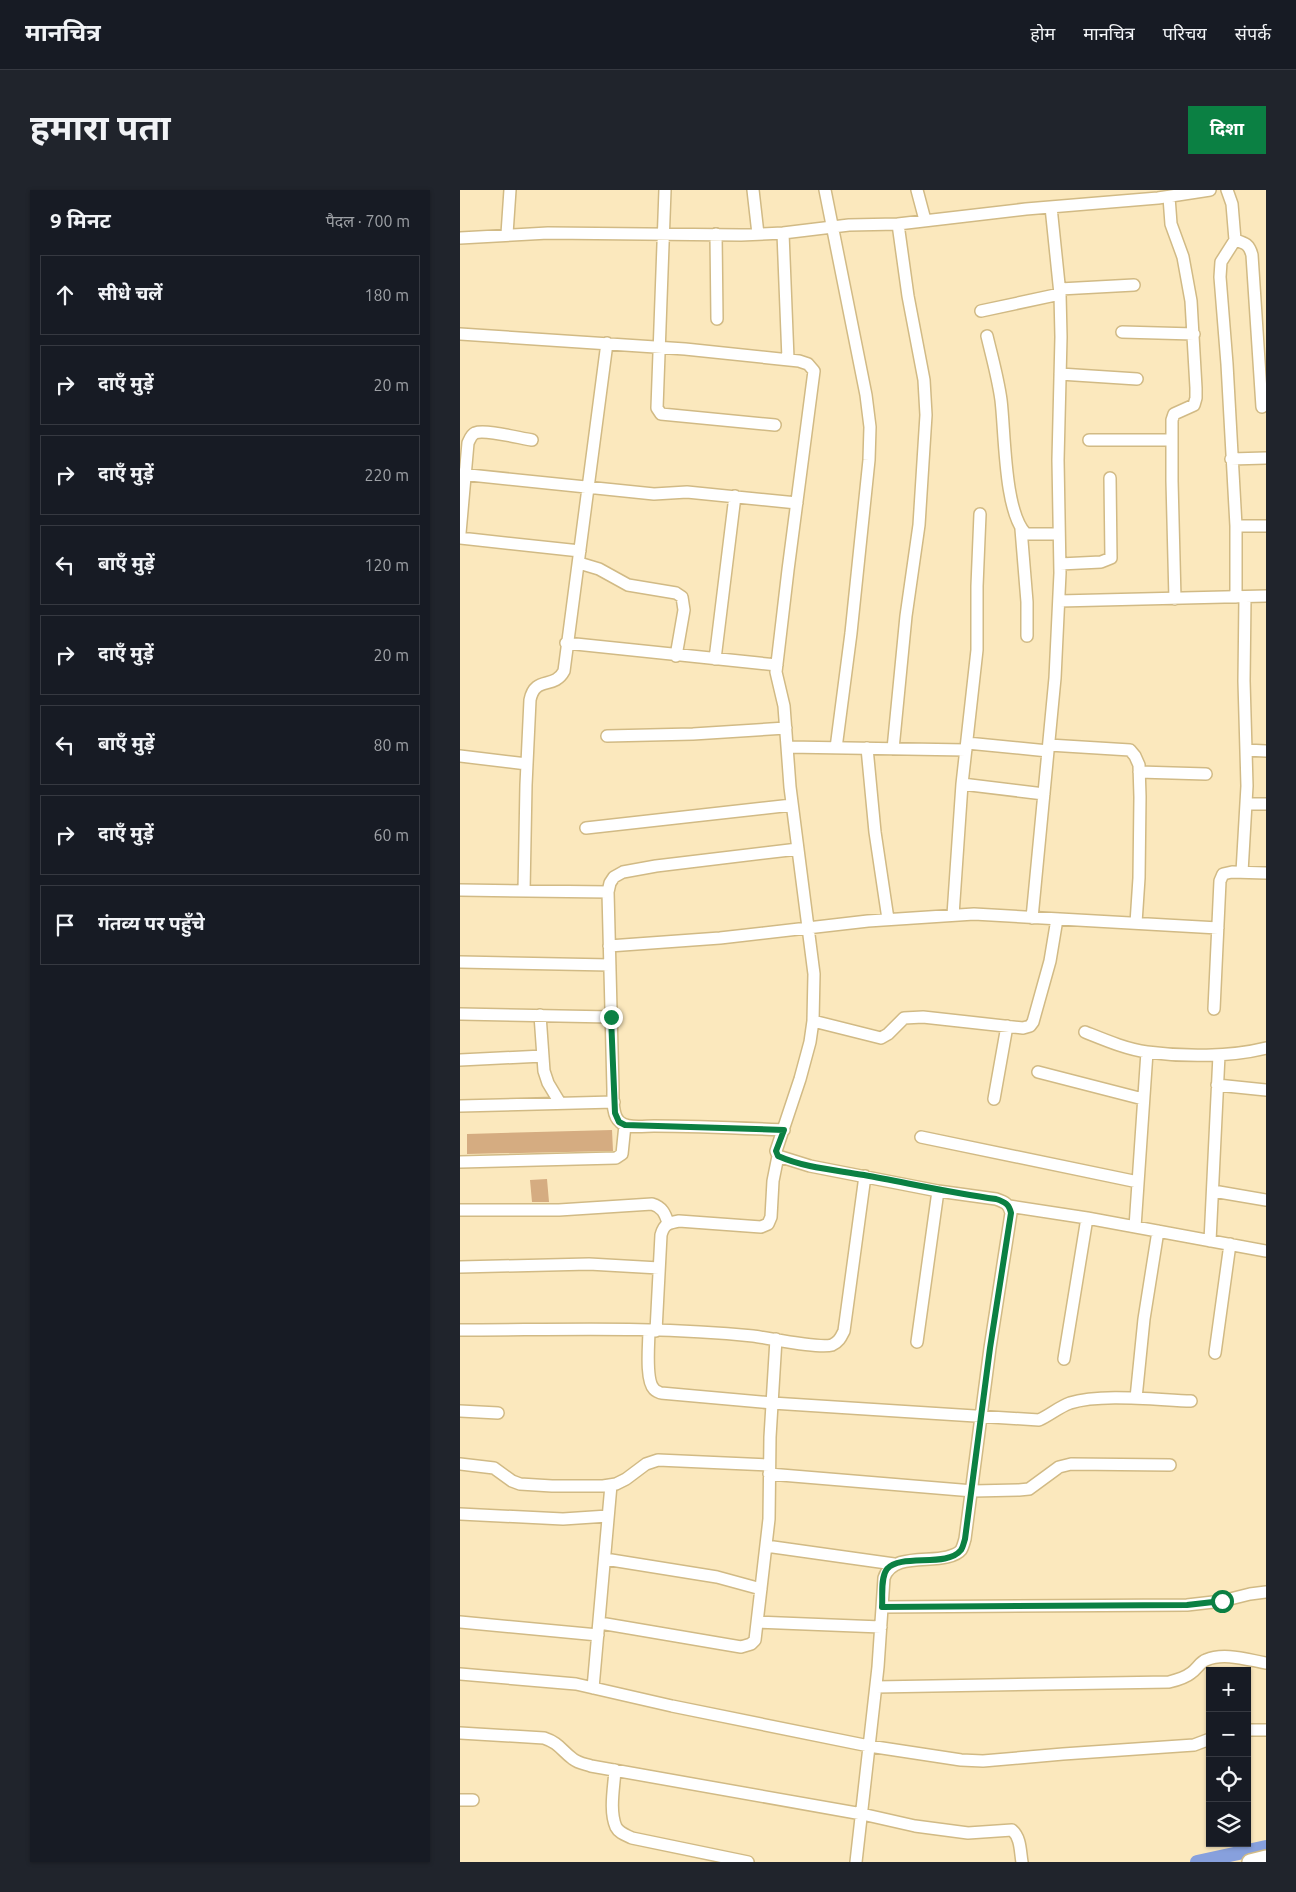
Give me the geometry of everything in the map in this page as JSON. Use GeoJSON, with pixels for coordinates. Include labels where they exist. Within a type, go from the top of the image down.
{"type":"FeatureCollection","features":[{"type":"Feature","properties":{"kind":"street"},"geometry":{"type":"LineString","coordinates":[[507,234],[510,190]]}},
{"type":"Feature","properties":{"kind":"street"},"geometry":{"type":"LineString","coordinates":[[665,190],[657,408],[661,414],[775,425]]}},
{"type":"Feature","properties":{"kind":"street"},"geometry":{"type":"LineString","coordinates":[[754,190],[758,234]]}},
{"type":"Feature","properties":{"kind":"street"},"geometry":{"type":"LineString","coordinates":[[825,190],[870,427],[869,460],[858,565],[836,748]]}},
{"type":"Feature","properties":{"kind":"street"},"geometry":{"type":"LineString","coordinates":[[917,190],[925,220]]}},
{"type":"Feature","properties":{"kind":"street"},"geometry":{"type":"LineString","coordinates":[[460,238],[507,234],[758,234],[849,225],[898,224],[1051,207],[1169,197],[1210,190]]}},
{"type":"Feature","properties":{"kind":"street"},"geometry":{"type":"LineString","coordinates":[[1227,190],[1232,204],[1235,240],[1221,262],[1220,277],[1241,597],[1246,750],[1246,804],[1242,872]]}},
{"type":"Feature","properties":{"kind":"street"},"geometry":{"type":"LineString","coordinates":[[1169,197],[1171,224],[1187,272],[1194,334],[1196,398],[1194,405],[1174,414],[1172,420],[1175,599]]}},
{"type":"Feature","properties":{"kind":"street"},"geometry":{"type":"LineString","coordinates":[[1032,918],[1055,678],[1060,564],[1058,460],[1060,291],[1051,207]]}},
{"type":"Feature","properties":{"kind":"street"},"geometry":{"type":"LineString","coordinates":[[892,749],[905,625],[919,525],[926,415],[924,380],[908,296],[898,224]]}},
{"type":"Feature","properties":{"kind":"street"},"geometry":{"type":"LineString","coordinates":[[783,232],[788,359]]}},
{"type":"Feature","properties":{"kind":"street"},"geometry":{"type":"LineString","coordinates":[[716,234],[717,319]]}},
{"type":"Feature","properties":{"kind":"street"},"geometry":{"type":"LineString","coordinates":[[1235,240],[1246,243],[1250,247],[1260,290],[1262,407]]}},
{"type":"Feature","properties":{"kind":"street"},"geometry":{"type":"LineString","coordinates":[[981,311],[1060,291],[1134,285]]}},
{"type":"Feature","properties":{"kind":"street"},"geometry":{"type":"LineString","coordinates":[[1122,332],[1194,334]]}},
{"type":"Feature","properties":{"kind":"street"},"geometry":{"type":"LineString","coordinates":[[460,334],[660,347],[788,359],[808,364],[814,371],[776,672],[784,706],[792,805],[814,974],[813,1021],[810,1042],[776,1151],[778,1156],[773,1181],[771,1217],[768,1224],[761,1227],[679,1221],[663,1226],[648,1370],[650,1382],[654,1390],[661,1393],[772,1403],[1040,1420],[1071,1403],[1086,1400],[1136,1398],[1191,1401]]}},
{"type":"Feature","properties":{"kind":"street"},"geometry":{"type":"LineString","coordinates":[[987,336],[1001,400],[1012,500],[1021,529],[1027,602],[1027,636]]}},
{"type":"Feature","properties":{"kind":"street"},"geometry":{"type":"LineString","coordinates":[[524,891],[527,764],[532,690],[537,686],[560,678],[564,671],[566,643],[607,343]]}},
{"type":"Feature","properties":{"kind":"street"},"geometry":{"type":"LineString","coordinates":[[1060,374],[1137,379]]}},
{"type":"Feature","properties":{"kind":"street"},"geometry":{"type":"LineString","coordinates":[[460,533],[463,475],[468,443],[472,436],[476,432],[485,432],[532,440]]}},
{"type":"Feature","properties":{"kind":"street"},"geometry":{"type":"LineString","coordinates":[[1089,440],[1172,440]]}},
{"type":"Feature","properties":{"kind":"street"},"geometry":{"type":"LineString","coordinates":[[1231,459],[1266,458]]}},
{"type":"Feature","properties":{"kind":"street"},"geometry":{"type":"LineString","coordinates":[[463,475],[654,494],[687,492],[797,503]]}},
{"type":"Feature","properties":{"kind":"street"},"geometry":{"type":"LineString","coordinates":[[1060,564],[1101,562],[1111,558],[1110,478]]}},
{"type":"Feature","properties":{"kind":"street"},"geometry":{"type":"LineString","coordinates":[[715,659],[735,496]]}},
{"type":"Feature","properties":{"kind":"street"},"geometry":{"type":"LineString","coordinates":[[953,915],[962,784],[977,650],[980,514]]}},
{"type":"Feature","properties":{"kind":"street"},"geometry":{"type":"LineString","coordinates":[[1236,526],[1266,526]]}},
{"type":"Feature","properties":{"kind":"street"},"geometry":{"type":"LineString","coordinates":[[1021,529],[1026,534],[1059,534]]}},
{"type":"Feature","properties":{"kind":"street"},"geometry":{"type":"LineString","coordinates":[[460,538],[579,557],[628,585],[676,592],[682,596],[684,610],[676,656]]}},
{"type":"Feature","properties":{"kind":"street"},"geometry":{"type":"LineString","coordinates":[[1059,601],[1266,596]]}},
{"type":"Feature","properties":{"kind":"street"},"geometry":{"type":"LineString","coordinates":[[566,643],[676,656],[777,665]]}},
{"type":"Feature","properties":{"kind":"street"},"geometry":{"type":"LineString","coordinates":[[606,736],[694,734],[786,728]]}},
{"type":"Feature","properties":{"kind":"street"},"geometry":{"type":"LineString","coordinates":[[788,747],[892,749],[966,747],[1130,750],[1135,756],[1139,772],[1140,798],[1139,878],[1136,923]]}},
{"type":"Feature","properties":{"kind":"street"},"geometry":{"type":"LineString","coordinates":[[868,748],[875,832],[888,919]]}},
{"type":"Feature","properties":{"kind":"street"},"geometry":{"type":"LineString","coordinates":[[1246,750],[1266,751]]}},
{"type":"Feature","properties":{"kind":"street"},"geometry":{"type":"LineString","coordinates":[[460,756],[527,764]]}},
{"type":"Feature","properties":{"kind":"street"},"geometry":{"type":"LineString","coordinates":[[1139,772],[1206,774]]}},
{"type":"Feature","properties":{"kind":"street"},"geometry":{"type":"LineString","coordinates":[[962,784],[1044,794]]}},
{"type":"Feature","properties":{"kind":"street"},"geometry":{"type":"LineString","coordinates":[[1246,804],[1266,804]]}},
{"type":"Feature","properties":{"kind":"street"},"geometry":{"type":"LineString","coordinates":[[586,828],[792,805]]}},
{"type":"Feature","properties":{"kind":"street"},"geometry":{"type":"LineString","coordinates":[[784,1130],[625,1125],[619,1122],[615,1113],[614,1102],[608,892],[614,876],[623,872],[656,866],[798,849]]}},
{"type":"Feature","properties":{"kind":"street"},"geometry":{"type":"LineString","coordinates":[[1214,1009],[1220,881],[1223,874],[1242,872],[1266,873]]}},
{"type":"Feature","properties":{"kind":"street"},"geometry":{"type":"LineString","coordinates":[[460,890],[608,892]]}},
{"type":"Feature","properties":{"kind":"street"},"geometry":{"type":"LineString","coordinates":[[610,946],[720,938],[888,919],[974,914],[1218,928]]}},
{"type":"Feature","properties":{"kind":"street"},"geometry":{"type":"LineString","coordinates":[[813,1021],[880,1038],[888,1034],[904,1018],[923,1016],[1023,1028],[1030,1026],[1033,1022],[1050,961],[1057,919]]}},
{"type":"Feature","properties":{"kind":"street"},"geometry":{"type":"LineString","coordinates":[[460,962],[610,965]]}},
{"type":"Feature","properties":{"kind":"street"},"geometry":{"type":"LineString","coordinates":[[460,1014],[611,1017]]}},
{"type":"Feature","properties":{"kind":"street"},"geometry":{"type":"LineString","coordinates":[[540,1015],[544,1071],[548,1083],[560,1103]]}},
{"type":"Feature","properties":{"kind":"street"},"geometry":{"type":"LineString","coordinates":[[994,1099],[1007,1026]]}},
{"type":"Feature","properties":{"kind":"street"},"geometry":{"type":"LineString","coordinates":[[1085,1032],[1110,1042],[1147,1052],[1218,1054],[1266,1048]]}},
{"type":"Feature","properties":{"kind":"street"},"geometry":{"type":"LineString","coordinates":[[1135,1227],[1147,1052]]}},
{"type":"Feature","properties":{"kind":"street"},"geometry":{"type":"LineString","coordinates":[[1210,1240],[1218,1054]]}},
{"type":"Feature","properties":{"kind":"street"},"geometry":{"type":"LineString","coordinates":[[460,1060],[543,1056]]}},
{"type":"Feature","properties":{"kind":"street"},"geometry":{"type":"LineString","coordinates":[[1038,1072],[1144,1099]]}},
{"type":"Feature","properties":{"kind":"street"},"geometry":{"type":"LineString","coordinates":[[1217,1085],[1266,1090]]}},
{"type":"Feature","properties":{"kind":"street"},"geometry":{"type":"LineString","coordinates":[[460,1106],[614,1102]]}},
{"type":"Feature","properties":{"kind":"street"},"geometry":{"type":"LineString","coordinates":[[460,1162],[616,1158],[622,1154],[625,1125]]}},
{"type":"Feature","properties":{"kind":"street"},"geometry":{"type":"LineString","coordinates":[[921,1137],[1138,1182]]}},
{"type":"Feature","properties":{"kind":"street"},"geometry":{"type":"LineString","coordinates":[[766,1546],[894,1564],[906,1561],[934,1560],[960,1551],[965,1539],[990,1348],[1011,1213],[1009,1206],[1005,1202],[996,1199],[938,1191],[810,1166],[778,1156]]}},
{"type":"Feature","properties":{"kind":"street"},"geometry":{"type":"LineString","coordinates":[[460,1330],[682,1331],[832,1345],[839,1341],[847,1318],[865,1176]]}},
{"type":"Feature","properties":{"kind":"street"},"geometry":{"type":"LineString","coordinates":[[917,1342],[938,1191]]}},
{"type":"Feature","properties":{"kind":"street"},"geometry":{"type":"LineString","coordinates":[[1213,1191],[1266,1200]]}},
{"type":"Feature","properties":{"kind":"street"},"geometry":{"type":"LineString","coordinates":[[460,1210],[559,1210],[652,1204],[660,1206],[665,1213],[668,1223]]}},
{"type":"Feature","properties":{"kind":"street"},"geometry":{"type":"LineString","coordinates":[[1009,1206],[1087,1218],[1266,1251]]}},
{"type":"Feature","properties":{"kind":"street"},"geometry":{"type":"LineString","coordinates":[[1064,1359],[1087,1218]]}},
{"type":"Feature","properties":{"kind":"street"},"geometry":{"type":"LineString","coordinates":[[1136,1398],[1144,1319],[1158,1231]]}},
{"type":"Feature","properties":{"kind":"street"},"geometry":{"type":"LineString","coordinates":[[1215,1353],[1230,1244]]}},
{"type":"Feature","properties":{"kind":"street"},"geometry":{"type":"LineString","coordinates":[[460,1267],[589,1264],[659,1268]]}},
{"type":"Feature","properties":{"kind":"street"},"geometry":{"type":"LineString","coordinates":[[460,1622],[599,1629],[741,1647],[751,1644],[755,1640],[758,1622],[769,1519],[769,1469],[776,1339]]}},
{"type":"Feature","properties":{"kind":"street"},"geometry":{"type":"LineString","coordinates":[[460,1411],[498,1413]]}},
{"type":"Feature","properties":{"kind":"street"},"geometry":{"type":"LineString","coordinates":[[460,1464],[494,1468],[512,1481],[520,1484],[552,1486],[611,1485],[626,1479],[646,1464],[658,1460],[769,1469],[972,1491],[1029,1489],[1039,1483],[1051,1471],[1071,1464],[1170,1465]]}},
{"type":"Feature","properties":{"kind":"street"},"geometry":{"type":"LineString","coordinates":[[593,1688],[611,1485]]}},
{"type":"Feature","properties":{"kind":"street"},"geometry":{"type":"LineString","coordinates":[[460,1514],[563,1519],[608,1516]]}},
{"type":"Feature","properties":{"kind":"street"},"geometry":{"type":"LineString","coordinates":[[604,1558],[717,1577],[761,1588]]}},
{"type":"Feature","properties":{"kind":"street"},"geometry":{"type":"LineString","coordinates":[[856,1862],[876,1687],[884,1578],[887,1570],[894,1564]]}},
{"type":"Feature","properties":{"kind":"street"},"geometry":{"type":"LineString","coordinates":[[882,1607],[1187,1605],[1222,1601],[1266,1592]]}},
{"type":"Feature","properties":{"kind":"street"},"geometry":{"type":"LineString","coordinates":[[758,1622],[880,1627]]}},
{"type":"Feature","properties":{"kind":"street"},"geometry":{"type":"LineString","coordinates":[[876,1687],[1169,1682],[1183,1678],[1192,1673],[1205,1660],[1216,1657],[1231,1657],[1266,1663]]}},
{"type":"Feature","properties":{"kind":"street"},"geometry":{"type":"LineString","coordinates":[[460,1674],[576,1684],[672,1706],[869,1746],[983,1762],[1063,1754],[1194,1745],[1206,1740]]}},
{"type":"Feature","properties":{"kind":"street"},"geometry":{"type":"LineString","coordinates":[[1251,1730],[1266,1730]]}},
{"type":"Feature","properties":{"kind":"street"},"geometry":{"type":"LineString","coordinates":[[460,1733],[544,1738],[554,1741],[571,1758],[579,1762],[862,1814],[915,1826],[959,1832],[1012,1830],[1016,1833],[1019,1841],[1022,1862]]}},
{"type":"Feature","properties":{"kind":"street"},"geometry":{"type":"LineString","coordinates":[[615,1770],[613,1813],[616,1827],[622,1834],[722,1859],[748,1862]]}},
{"type":"Feature","properties":{"kind":"street"},"geometry":{"type":"LineString","coordinates":[[460,1800],[473,1800]]}},
{"type":"Feature","properties":{"kind":"street"},"geometry":{"type":"LineString","coordinates":[[1250,1862],[1266,1858]]}},
{"type":"Feature","properties":{"kind":"building"},"geometry":{"type":"Polygon","coordinates":[[[612,1130],[613,1151],[467,1154],[467,1134],[612,1130]]]}},
{"type":"Feature","properties":{"kind":"building"},"geometry":{"type":"Polygon","coordinates":[[[547,1179],[549,1202],[532,1202],[530,1180],[547,1179]]]}},
{"type":"Feature","properties":{"kind":"waterway"},"geometry":{"type":"LineString","coordinates":[[1197,1862],[1266,1847]]}},
{"type":"Feature","properties":{"kind":"route"},"geometry":{"type":"LineString","coordinates":[[611,1017],[615,1113],[619,1122],[625,1125],[784,1130],[776,1151],[778,1156],[783,1159],[938,1191],[996,1199],[1005,1202],[1009,1206],[1011,1213],[990,1348],[970,1515],[965,1539],[960,1551],[953,1555],[934,1560],[906,1561],[894,1564],[887,1570],[884,1578],[882,1607],[1187,1605],[1222,1601]]}}]}
